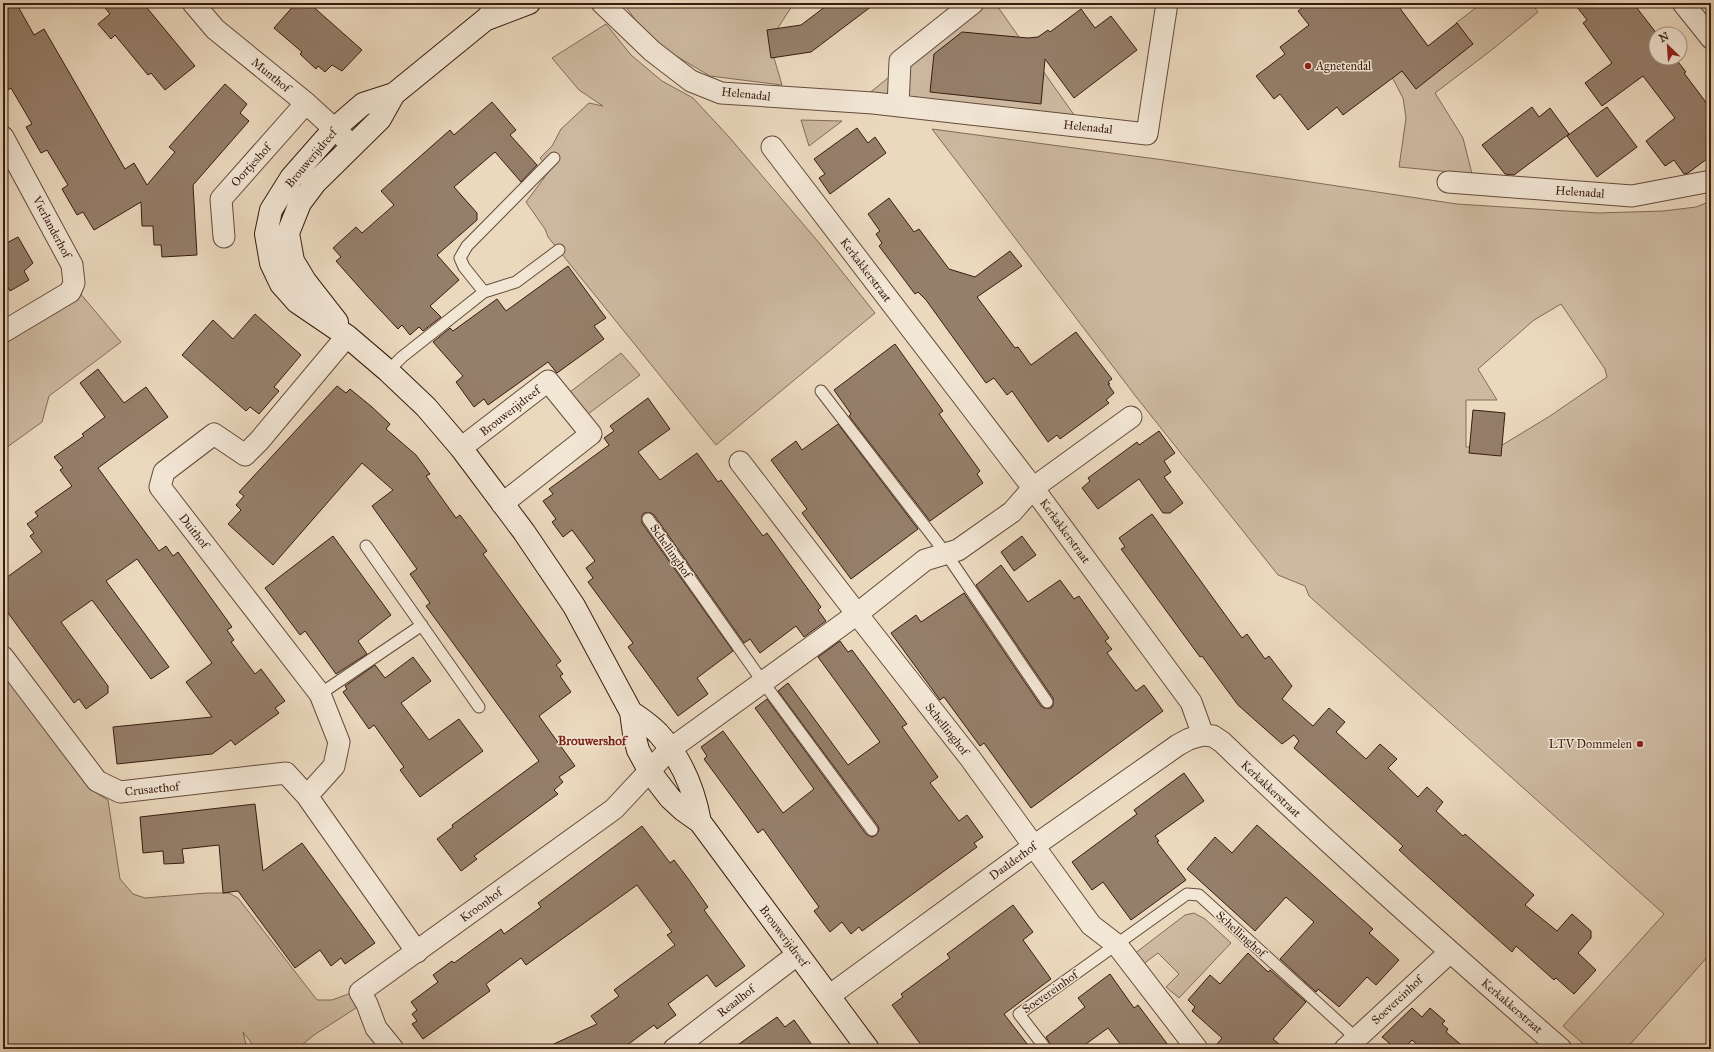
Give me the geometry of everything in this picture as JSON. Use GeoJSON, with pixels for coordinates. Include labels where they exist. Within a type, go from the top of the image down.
{"type":"FeatureCollection","features":[{"type":"Feature","properties":{"kind":"street","name":"Munthof"},"geometry":{"type":"LineString","coordinates":[[193,3],[215,29],[306,103],[352,145]]}},
{"type":"Feature","properties":{"kind":"street","name":"Brouwerijdreef"},"geometry":{"type":"LineString","coordinates":[[502,3],[486,19],[394,94],[363,104],[334,130],[292,178],[270,210],[266,234],[271,263],[281,284],[298,302],[347,336],[388,371],[426,407],[461,448],[574,606],[631,712],[638,750],[650,772],[670,798],[683,810],[700,822],[868,1049]]}},
{"type":"Feature","properties":{"kind":"street","name":"Brouwerijdreef"},"geometry":{"type":"LineString","coordinates":[[486,19],[529,3]]}},
{"type":"Feature","properties":{"kind":"street","name":"Helenadal"},"geometry":{"type":"LineString","coordinates":[[602,3],[652,51],[691,82],[721,93],[898,106],[1147,134],[1167,3]]}},
{"type":"Feature","properties":{"kind":"street"},"geometry":{"type":"LineString","coordinates":[[898,106],[900,61],[973,3]]}},
{"type":"Feature","properties":{"kind":"street"},"geometry":{"type":"LineString","coordinates":[[1683,3],[1711,38]]}},
{"type":"Feature","properties":{"kind":"street","name":"Brouwerijdreef"},"geometry":{"type":"LineString","coordinates":[[347,336],[305,281],[292,261],[288,233],[300,203],[315,183],[380,119],[394,94]]}},
{"type":"Feature","properties":{"kind":"street","name":"Oortjeshof"},"geometry":{"type":"LineString","coordinates":[[224,237],[221,199],[306,103]]}},
{"type":"Feature","properties":{"kind":"street","name":"Vierlanderhof"},"geometry":{"type":"LineString","coordinates":[[3,137],[72,265],[74,283],[70,292],[3,332]]}},
{"type":"Feature","properties":{"kind":"street","name":"Kerkakkerstraat"},"geometry":{"type":"LineString","coordinates":[[772,147],[1033,488],[1191,702],[1203,735],[1213,736],[1222,742],[1276,794],[1450,952],[1561,1049]]}},
{"type":"Feature","properties":{"kind":"street","name":"Helenadal"},"geometry":{"type":"LineString","coordinates":[[1448,182],[1632,196],[1711,181]]}},
{"type":"Feature","properties":{"kind":"street","name":"Duithof"},"geometry":{"type":"LineString","coordinates":[[320,694],[160,487],[164,472],[214,434],[245,455],[259,441],[347,336]]}},
{"type":"Feature","properties":{"kind":"street","name":"Brouwerijdreef"},"geometry":{"type":"LineString","coordinates":[[461,448],[548,381],[591,434],[502,504]]}},
{"type":"Feature","properties":{"kind":"street","name":"Kerkakkerstraat"},"geometry":{"type":"LineString","coordinates":[[1033,488],[1131,417]]}},
{"type":"Feature","properties":{"kind":"street","name":"Schellinghof"},"geometry":{"type":"LineString","coordinates":[[740,462],[970,758],[1034,846]]}},
{"type":"Feature","properties":{"kind":"street"},"geometry":{"type":"LineString","coordinates":[[670,750],[857,614],[925,560],[947,555],[958,550],[1012,512],[1033,488]]}},
{"type":"Feature","properties":{"kind":"street","name":"Crusaethof"},"geometry":{"type":"LineString","coordinates":[[3,657],[97,781],[120,792],[286,773],[307,796],[417,952]]}},
{"type":"Feature","properties":{"kind":"street"},"geometry":{"type":"LineString","coordinates":[[307,796],[334,766],[340,742],[320,694]]}},
{"type":"Feature","properties":{"kind":"street","name":"Brouwerijdreef"},"geometry":{"type":"LineString","coordinates":[[631,712],[658,734],[670,750],[688,780],[695,798],[700,822]]}},
{"type":"Feature","properties":{"kind":"street","name":"Daalderhof"},"geometry":{"type":"LineString","coordinates":[[829,996],[1034,846],[1178,745],[1189,739],[1203,735]]}},
{"type":"Feature","properties":{"kind":"street","name":"Kroonhof"},"geometry":{"type":"LineString","coordinates":[[393,1049],[376,1028],[360,992],[614,809],[670,750]]}},
{"type":"Feature","properties":{"kind":"street"},"geometry":{"type":"LineString","coordinates":[[1034,846],[1091,925],[1117,945],[1197,1049]]}},
{"type":"Feature","properties":{"kind":"street","name":"Soevereinhof"},"geometry":{"type":"LineString","coordinates":[[1351,1044],[1450,952]]}},
{"type":"Feature","properties":{"kind":"street","name":"Reaalhof"},"geometry":{"type":"LineString","coordinates":[[674,1049],[798,954]]}},
{"type":"Feature","properties":{"kind":"lane"},"geometry":{"type":"LineString","coordinates":[[484,292],[464,267],[460,258],[467,246],[554,158]]}},
{"type":"Feature","properties":{"kind":"lane"},"geometry":{"type":"LineString","coordinates":[[388,371],[402,357],[484,292],[516,282],[559,250]]}},
{"type":"Feature","properties":{"kind":"lane"},"geometry":{"type":"LineString","coordinates":[[821,391],[947,555],[1047,702]]}},
{"type":"Feature","properties":{"kind":"lane","name":"Schellinghof"},"geometry":{"type":"LineString","coordinates":[[648,519],[763,682],[872,830]]}},
{"type":"Feature","properties":{"kind":"lane"},"geometry":{"type":"LineString","coordinates":[[366,546],[479,707]]}},
{"type":"Feature","properties":{"kind":"lane"},"geometry":{"type":"LineString","coordinates":[[320,694],[422,625]]}},
{"type":"Feature","properties":{"kind":"lane","name":"Schellinghof"},"geometry":{"type":"LineString","coordinates":[[1117,945],[1187,894],[1199,895],[1351,1044]]}},
{"type":"Feature","properties":{"kind":"lane","name":"Soevereinhof"},"geometry":{"type":"LineString","coordinates":[[1046,1049],[1019,1014],[1117,945]]}},
{"type":"Feature","properties":{"kind":"shaded area"},"geometry":{"type":"Polygon","coordinates":[[[623,3],[796,3],[792,6],[774,34],[772,51],[782,85],[710,76],[666,50],[640,26],[623,3]]]}},
{"type":"Feature","properties":{"kind":"shaded area"},"geometry":{"type":"Polygon","coordinates":[[[982,3],[995,3],[1077,119],[868,94],[982,3]]]}},
{"type":"Feature","properties":{"kind":"shaded area"},"geometry":{"type":"Polygon","coordinates":[[[1474,3],[1531,3],[1538,12],[1493,49],[1435,93],[1463,138],[1472,174],[1399,167],[1406,118],[1403,98],[1391,75],[1472,44],[1456,23],[1477,7],[1474,3]]]}},
{"type":"Feature","properties":{"kind":"shaded area"},"geometry":{"type":"Polygon","coordinates":[[[606,24],[631,55],[662,81],[693,98],[730,138],[820,244],[875,313],[716,445],[548,237],[545,229],[526,202],[550,170],[540,158],[552,146],[561,129],[589,103],[603,106],[579,90],[552,58],[606,24]]]}},
{"type":"Feature","properties":{"kind":"shaded area"},"geometry":{"type":"Polygon","coordinates":[[[801,120],[842,121],[809,146],[801,120]]]}},
{"type":"Feature","properties":{"kind":"shaded area"},"geometry":{"type":"Polygon","coordinates":[[[932,129],[1164,160],[1457,204],[1598,213],[1663,211],[1696,207],[1711,201],[1711,956],[1709,955],[1626,1049],[1589,1049],[1563,1026],[1664,914],[1309,596],[1305,586],[1278,575],[1137,398],[932,129]],[[1561,304],[1534,320],[1478,369],[1497,400],[1466,400],[1466,447],[1499,447],[1550,416],[1607,377],[1605,369],[1561,304]]]}},
{"type":"Feature","properties":{"kind":"shaded area"},"geometry":{"type":"Polygon","coordinates":[[[79,292],[121,342],[49,396],[42,422],[3,450],[3,342],[79,292]]]}},
{"type":"Feature","properties":{"kind":"shaded area"},"geometry":{"type":"Polygon","coordinates":[[[621,353],[640,375],[588,414],[570,392],[621,353]]]}},
{"type":"Feature","properties":{"kind":"shaded area"},"geometry":{"type":"Polygon","coordinates":[[[3,670],[93,791],[108,800],[120,879],[133,894],[145,898],[207,893],[229,893],[238,898],[317,1000],[332,1000],[362,989],[356,1008],[314,1035],[297,1049],[256,1049],[243,1032],[247,1049],[3,1049],[3,670]]]}},
{"type":"Feature","properties":{"kind":"shaded area"},"geometry":{"type":"Polygon","coordinates":[[[1194,913],[1205,919],[1231,943],[1179,998],[1166,987],[1179,974],[1158,953],[1142,965],[1134,954],[1185,915],[1194,913]]]}},
{"type":"Feature","properties":{"kind":"building"},"geometry":{"type":"Polygon","coordinates":[[[3,3],[16,3],[34,35],[44,29],[125,169],[134,163],[147,185],[175,152],[169,147],[225,84],[247,104],[240,113],[249,121],[193,185],[197,255],[162,257],[161,245],[154,245],[153,226],[142,226],[141,202],[94,230],[83,212],[77,215],[62,189],[68,185],[47,150],[41,153],[26,127],[32,124],[11,88],[3,93],[3,3]]]}},
{"type":"Feature","properties":{"kind":"building"},"geometry":{"type":"Polygon","coordinates":[[[101,3],[143,3],[195,66],[165,90],[151,73],[148,75],[115,35],[111,39],[98,24],[110,14],[101,3]]]}},
{"type":"Feature","properties":{"kind":"building"},"geometry":{"type":"Polygon","coordinates":[[[296,3],[309,3],[362,50],[342,71],[332,65],[325,72],[318,66],[316,69],[300,54],[302,52],[274,28],[296,3]]]}},
{"type":"Feature","properties":{"kind":"building"},"geometry":{"type":"Polygon","coordinates":[[[830,3],[876,3],[811,52],[771,58],[767,30],[801,25],[830,3]]]}},
{"type":"Feature","properties":{"kind":"building"},"geometry":{"type":"Polygon","coordinates":[[[1308,3],[1396,3],[1428,46],[1457,23],[1473,44],[1416,89],[1402,71],[1343,115],[1337,107],[1308,130],[1280,94],[1274,99],[1256,76],[1285,54],[1280,47],[1309,25],[1298,11],[1308,3]]]}},
{"type":"Feature","properties":{"kind":"building"},"geometry":{"type":"Polygon","coordinates":[[[1574,3],[1633,3],[1651,26],[1648,26],[1648,66],[1681,66],[1686,72],[1684,73],[1711,109],[1711,156],[1688,173],[1684,174],[1674,160],[1665,166],[1646,141],[1675,118],[1643,76],[1602,106],[1585,83],[1612,63],[1583,23],[1587,20],[1574,3]]]}},
{"type":"Feature","properties":{"kind":"building"},"geometry":{"type":"Polygon","coordinates":[[[1081,9],[1095,28],[1111,16],[1137,50],[1074,98],[1045,59],[1041,104],[930,92],[934,54],[962,32],[1028,38],[1038,37],[1048,30],[1050,32],[1081,9]]]}},
{"type":"Feature","properties":{"kind":"building"},"geometry":{"type":"Polygon","coordinates":[[[492,102],[516,130],[510,135],[537,165],[521,182],[495,152],[454,187],[477,213],[477,220],[437,255],[459,280],[430,306],[441,317],[423,331],[419,327],[410,335],[402,325],[398,329],[336,261],[341,257],[333,248],[356,227],[362,233],[394,205],[381,191],[450,130],[454,135],[492,102]]]}},
{"type":"Feature","properties":{"kind":"building"},"geometry":{"type":"Polygon","coordinates":[[[1532,107],[1539,117],[1550,108],[1569,134],[1514,175],[1505,174],[1482,145],[1532,107]]]}},
{"type":"Feature","properties":{"kind":"building"},"geometry":{"type":"Polygon","coordinates":[[[1607,107],[1637,147],[1597,177],[1567,136],[1607,107]]]}},
{"type":"Feature","properties":{"kind":"building"},"geometry":{"type":"Polygon","coordinates":[[[857,128],[868,143],[875,137],[886,153],[830,194],[819,178],[825,174],[814,159],[857,128]]]}},
{"type":"Feature","properties":{"kind":"building"},"geometry":{"type":"Polygon","coordinates":[[[889,198],[914,232],[919,229],[949,269],[975,277],[1010,251],[1022,266],[977,297],[1015,348],[1018,347],[1031,365],[1076,332],[1112,379],[1108,382],[1110,384],[1108,384],[1114,393],[1106,400],[1109,403],[1060,439],[1057,435],[1048,442],[1012,391],[1007,395],[994,378],[986,383],[926,300],[918,292],[915,294],[879,246],[882,243],[876,234],[880,231],[868,214],[889,198]]]}},
{"type":"Feature","properties":{"kind":"building"},"geometry":{"type":"Polygon","coordinates":[[[18,237],[33,263],[24,271],[29,280],[10,291],[3,278],[3,245],[18,237]]]}},
{"type":"Feature","properties":{"kind":"building"},"geometry":{"type":"Polygon","coordinates":[[[568,266],[606,318],[594,326],[604,339],[557,373],[548,362],[488,405],[484,399],[474,407],[456,382],[463,376],[433,342],[450,328],[453,331],[497,299],[506,311],[568,266]]]}},
{"type":"Feature","properties":{"kind":"building"},"geometry":{"type":"Polygon","coordinates":[[[255,314],[301,355],[274,387],[279,391],[259,414],[250,407],[246,411],[182,355],[213,320],[233,339],[255,314]]]}},
{"type":"Feature","properties":{"kind":"building"},"geometry":{"type":"Polygon","coordinates":[[[895,344],[943,411],[939,414],[980,471],[977,474],[983,483],[930,521],[849,416],[851,414],[834,390],[895,344]]]}},
{"type":"Feature","properties":{"kind":"building"},"geometry":{"type":"Polygon","coordinates":[[[98,369],[124,403],[146,387],[168,417],[98,468],[159,551],[166,546],[173,556],[178,552],[232,627],[227,630],[234,640],[231,642],[255,674],[261,669],[285,701],[275,708],[279,713],[235,745],[231,740],[212,754],[117,764],[113,727],[212,717],[186,682],[212,663],[137,559],[106,581],[169,667],[151,679],[92,600],[61,622],[108,686],[108,693],[86,709],[79,699],[74,703],[3,606],[3,580],[42,552],[30,536],[34,533],[27,524],[38,516],[35,512],[72,486],[60,470],[63,468],[54,457],[84,436],[82,434],[105,417],[80,383],[98,369]]]}},
{"type":"Feature","properties":{"kind":"building"},"geometry":{"type":"Polygon","coordinates":[[[337,386],[346,393],[350,389],[372,407],[390,424],[386,429],[416,455],[430,474],[426,476],[456,518],[460,515],[487,551],[483,554],[561,661],[556,665],[563,674],[560,676],[571,692],[539,716],[575,766],[559,777],[563,782],[554,790],[558,794],[474,856],[477,859],[461,871],[437,839],[453,827],[452,825],[539,761],[426,606],[430,603],[410,574],[417,569],[372,506],[393,490],[362,463],[273,565],[228,524],[241,510],[236,505],[244,496],[239,492],[337,386]]]}},
{"type":"Feature","properties":{"kind":"building"},"geometry":{"type":"Polygon","coordinates":[[[648,398],[670,429],[638,452],[660,480],[697,453],[718,482],[721,480],[763,536],[767,533],[821,607],[818,610],[826,621],[804,637],[796,626],[760,653],[750,639],[744,643],[654,515],[651,513],[644,513],[642,516],[642,523],[733,651],[697,678],[708,694],[678,716],[628,647],[633,643],[588,582],[593,578],[586,568],[595,561],[572,530],[563,537],[552,522],[556,519],[543,501],[553,494],[549,489],[609,445],[604,438],[614,431],[610,426],[648,398]]]}},
{"type":"Feature","properties":{"kind":"building"},"geometry":{"type":"Polygon","coordinates":[[[1473,410],[1505,413],[1501,456],[1469,453],[1473,410]]]}},
{"type":"Feature","properties":{"kind":"building"},"geometry":{"type":"Polygon","coordinates":[[[838,424],[918,529],[851,579],[802,513],[807,509],[771,460],[796,441],[802,450],[838,424]]]}},
{"type":"Feature","properties":{"kind":"building"},"geometry":{"type":"Polygon","coordinates":[[[1159,431],[1175,453],[1164,461],[1171,472],[1164,477],[1183,503],[1170,513],[1163,513],[1139,479],[1098,509],[1082,488],[1090,481],[1088,478],[1137,442],[1139,445],[1159,431]]]}},
{"type":"Feature","properties":{"kind":"building"},"geometry":{"type":"Polygon","coordinates":[[[1152,514],[1242,638],[1247,634],[1265,659],[1269,656],[1292,686],[1282,699],[1313,726],[1329,708],[1345,722],[1336,732],[1366,759],[1380,744],[1397,759],[1388,768],[1418,797],[1427,787],[1443,802],[1436,811],[1463,836],[1465,834],[1534,895],[1525,905],[1557,931],[1572,914],[1591,931],[1591,938],[1578,953],[1596,970],[1574,994],[1556,978],[1554,980],[1516,946],[1512,952],[1414,864],[1399,850],[1403,846],[1294,748],[1299,741],[1294,735],[1282,744],[1238,705],[1202,656],[1200,657],[1121,549],[1125,547],[1119,538],[1152,514]]]}},
{"type":"Feature","properties":{"kind":"building"},"geometry":{"type":"Polygon","coordinates":[[[333,536],[391,615],[358,641],[367,654],[336,674],[305,631],[300,635],[265,588],[333,536]]]}},
{"type":"Feature","properties":{"kind":"building"},"geometry":{"type":"Polygon","coordinates":[[[1022,536],[1036,555],[1014,571],[1001,552],[1022,536]]]}},
{"type":"Feature","properties":{"kind":"building"},"geometry":{"type":"Polygon","coordinates":[[[1001,565],[1028,602],[1060,580],[1074,599],[1079,596],[1109,638],[1105,641],[1112,649],[1107,653],[1136,691],[1144,685],[1163,711],[1031,808],[984,743],[980,746],[944,697],[940,700],[891,633],[916,615],[921,622],[964,593],[1041,706],[1044,708],[1051,708],[1053,705],[1053,698],[976,585],[1001,565]]]}},
{"type":"Feature","properties":{"kind":"building"},"geometry":{"type":"Polygon","coordinates":[[[840,641],[848,652],[852,650],[907,724],[902,727],[938,777],[930,783],[959,821],[967,815],[983,837],[974,843],[977,847],[862,931],[859,927],[851,934],[842,922],[830,932],[814,911],[819,907],[763,829],[758,833],[704,759],[707,756],[701,747],[723,731],[783,813],[814,789],[755,708],[767,699],[866,834],[872,837],[876,835],[879,830],[878,826],[778,691],[788,683],[848,765],[880,742],[818,657],[840,641]]]}},
{"type":"Feature","properties":{"kind":"building"},"geometry":{"type":"Polygon","coordinates":[[[413,657],[431,681],[401,703],[429,740],[459,719],[483,751],[420,797],[400,770],[404,767],[374,725],[369,729],[343,692],[347,689],[345,686],[375,665],[385,678],[413,657]]]}},
{"type":"Feature","properties":{"kind":"building"},"geometry":{"type":"Polygon","coordinates":[[[1184,773],[1204,801],[1155,836],[1159,841],[1157,842],[1186,880],[1131,920],[1103,882],[1092,890],[1072,862],[1137,814],[1134,810],[1184,773]]]}},
{"type":"Feature","properties":{"kind":"building"},"geometry":{"type":"Polygon","coordinates":[[[255,804],[263,871],[302,843],[375,943],[345,964],[341,958],[331,966],[320,950],[295,968],[238,891],[223,893],[219,845],[182,849],[184,863],[164,864],[163,851],[143,853],[140,817],[255,804]]]}},
{"type":"Feature","properties":{"kind":"building"},"geometry":{"type":"Polygon","coordinates":[[[1257,825],[1373,929],[1369,933],[1399,960],[1376,985],[1367,977],[1339,1007],[1318,989],[1316,992],[1280,959],[1314,922],[1286,897],[1255,931],[1187,869],[1215,837],[1232,853],[1257,825]]]}},
{"type":"Feature","properties":{"kind":"building"},"geometry":{"type":"Polygon","coordinates":[[[642,826],[670,863],[674,860],[689,880],[708,907],[704,910],[745,966],[716,987],[707,975],[668,1004],[676,1015],[657,1029],[654,1025],[622,1049],[543,1049],[597,1024],[591,1016],[619,996],[614,990],[675,945],[667,935],[672,932],[637,885],[526,965],[521,958],[486,984],[490,991],[423,1039],[412,1024],[417,1021],[412,1014],[417,1010],[411,1002],[438,982],[433,975],[452,961],[454,963],[501,929],[504,934],[541,907],[538,903],[642,826]]]}},
{"type":"Feature","properties":{"kind":"building"},"geometry":{"type":"Polygon","coordinates":[[[1013,905],[1033,932],[1023,940],[1051,979],[1004,1014],[1031,1049],[924,1049],[892,1005],[903,997],[901,994],[950,958],[947,954],[1013,905]]]}},
{"type":"Feature","properties":{"kind":"building"},"geometry":{"type":"Polygon","coordinates":[[[1248,953],[1268,972],[1270,970],[1306,1002],[1273,1039],[1285,1049],[1213,1049],[1222,1038],[1192,1011],[1195,1007],[1188,1000],[1210,975],[1220,984],[1248,953]]]}},
{"type":"Feature","properties":{"kind":"building"},"geometry":{"type":"Polygon","coordinates":[[[1110,974],[1134,1008],[1138,1005],[1171,1049],[1124,1049],[1108,1028],[1079,1049],[1053,1049],[1046,1037],[1085,1007],[1078,998],[1110,974]]]}},
{"type":"Feature","properties":{"kind":"building"},"geometry":{"type":"Polygon","coordinates":[[[1412,1008],[1422,1017],[1430,1008],[1445,1021],[1442,1024],[1448,1029],[1446,1032],[1466,1049],[1422,1049],[1412,1040],[1404,1049],[1396,1049],[1382,1037],[1412,1008]]]}},
{"type":"Feature","properties":{"kind":"building"},"geometry":{"type":"Polygon","coordinates":[[[777,1017],[785,1027],[794,1020],[815,1049],[732,1049],[777,1017]]]}},
{"type":"Feature","properties":{"kind":"place","name":"Agnetendal"},"geometry":{"type":"Point","coordinates":[1308,66]}},
{"type":"Feature","properties":{"kind":"place","name":"LTV Dommelen"},"geometry":{"type":"Point","coordinates":[1640,744]}},
{"type":"Feature","properties":{"kind":"district","name":"Brouwershof"},"geometry":{"type":"Point","coordinates":[592,740]}}]}
